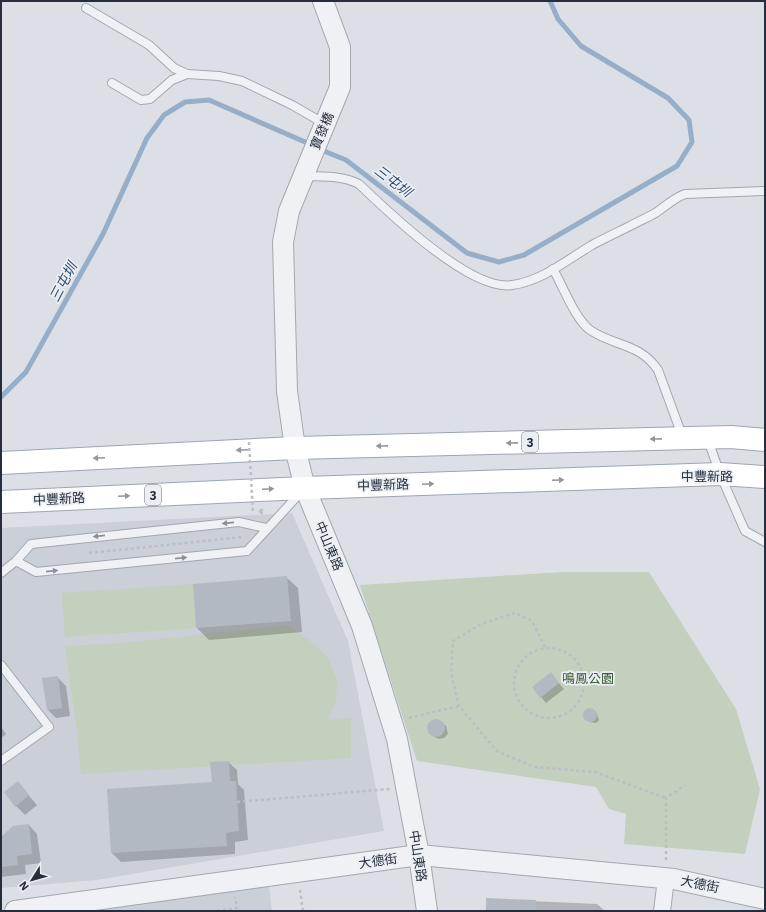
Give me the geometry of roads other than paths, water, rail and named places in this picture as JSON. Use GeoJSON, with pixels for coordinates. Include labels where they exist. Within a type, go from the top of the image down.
{"type":"FeatureCollection","features":[{"type":"Feature","properties":{"kind":"main road","name":"3"},"geometry":{"type":"LineString","coordinates":[[1,463],[295,448],[731,437],[765,440]]}},
{"type":"Feature","properties":{"kind":"main road","name":"中豐新路"},"geometry":{"type":"LineString","coordinates":[[1,502],[305,488],[720,474],[765,477]]}},
{"type":"Feature","properties":{"kind":"street","name":"寶發橋"},"geometry":{"type":"LineString","coordinates":[[302,176],[340,87],[340,47],[323,1]]}},
{"type":"Feature","properties":{"kind":"street","name":"中山東路"},"geometry":{"type":"LineString","coordinates":[[302,176],[289,211],[283,242],[287,391],[295,448],[305,488],[362,626],[392,722],[419,855],[427,911]]}},
{"type":"Feature","properties":{"kind":"street","name":"大德街"},"geometry":{"type":"LineString","coordinates":[[16,911],[419,855],[666,879],[744,893],[765,899]]}},
{"type":"Feature","properties":{"kind":"street"},"geometry":{"type":"LineString","coordinates":[[662,911],[666,879]]}},
{"type":"Feature","properties":{"kind":"lane"},"geometry":{"type":"LineString","coordinates":[[86,8],[149,45],[174,68],[187,74],[219,76],[242,81],[292,105],[325,124]]}},
{"type":"Feature","properties":{"kind":"lane"},"geometry":{"type":"LineString","coordinates":[[112,83],[141,100],[150,99],[172,80],[187,74]]}},
{"type":"Feature","properties":{"kind":"lane"},"geometry":{"type":"LineString","coordinates":[[302,176],[338,177],[349,179],[358,184],[417,238],[474,275],[497,284],[511,286],[532,280],[553,269],[593,244],[658,211],[676,198],[685,194],[765,191]]}},
{"type":"Feature","properties":{"kind":"lane"},"geometry":{"type":"LineString","coordinates":[[553,269],[580,319],[589,329],[652,360],[658,370],[683,439]]}},
{"type":"Feature","properties":{"kind":"lane"},"geometry":{"type":"LineString","coordinates":[[708,438],[720,474],[745,531],[765,542]]}},
{"type":"Feature","properties":{"kind":"lane"},"geometry":{"type":"LineString","coordinates":[[16,561],[36,572],[247,551],[266,528],[305,488]]}},
{"type":"Feature","properties":{"kind":"lane"},"geometry":{"type":"LineString","coordinates":[[1,573],[16,561],[32,544],[239,522],[266,528]]}},
{"type":"Feature","properties":{"kind":"lane"},"geometry":{"type":"LineString","coordinates":[[1,665],[49,727],[1,761]]}},
{"type":"Feature","properties":{"kind":"waterway","name":"三屯圳"},"geometry":{"type":"LineString","coordinates":[[319,149],[346,160],[467,253],[499,262],[524,255],[677,166],[692,142],[689,120],[668,98],[581,46],[558,19],[550,1]]}},
{"type":"Feature","properties":{"kind":"waterway","name":"三屯圳"},"geometry":{"type":"LineString","coordinates":[[1,397],[26,372],[103,234],[147,138],[164,115],[185,102],[209,100],[312,145]]}},
{"type":"Feature","properties":{"kind":"park label","name":"鳴鳳公園"},"geometry":{"type":"Point","coordinates":[588,678]}}]}
